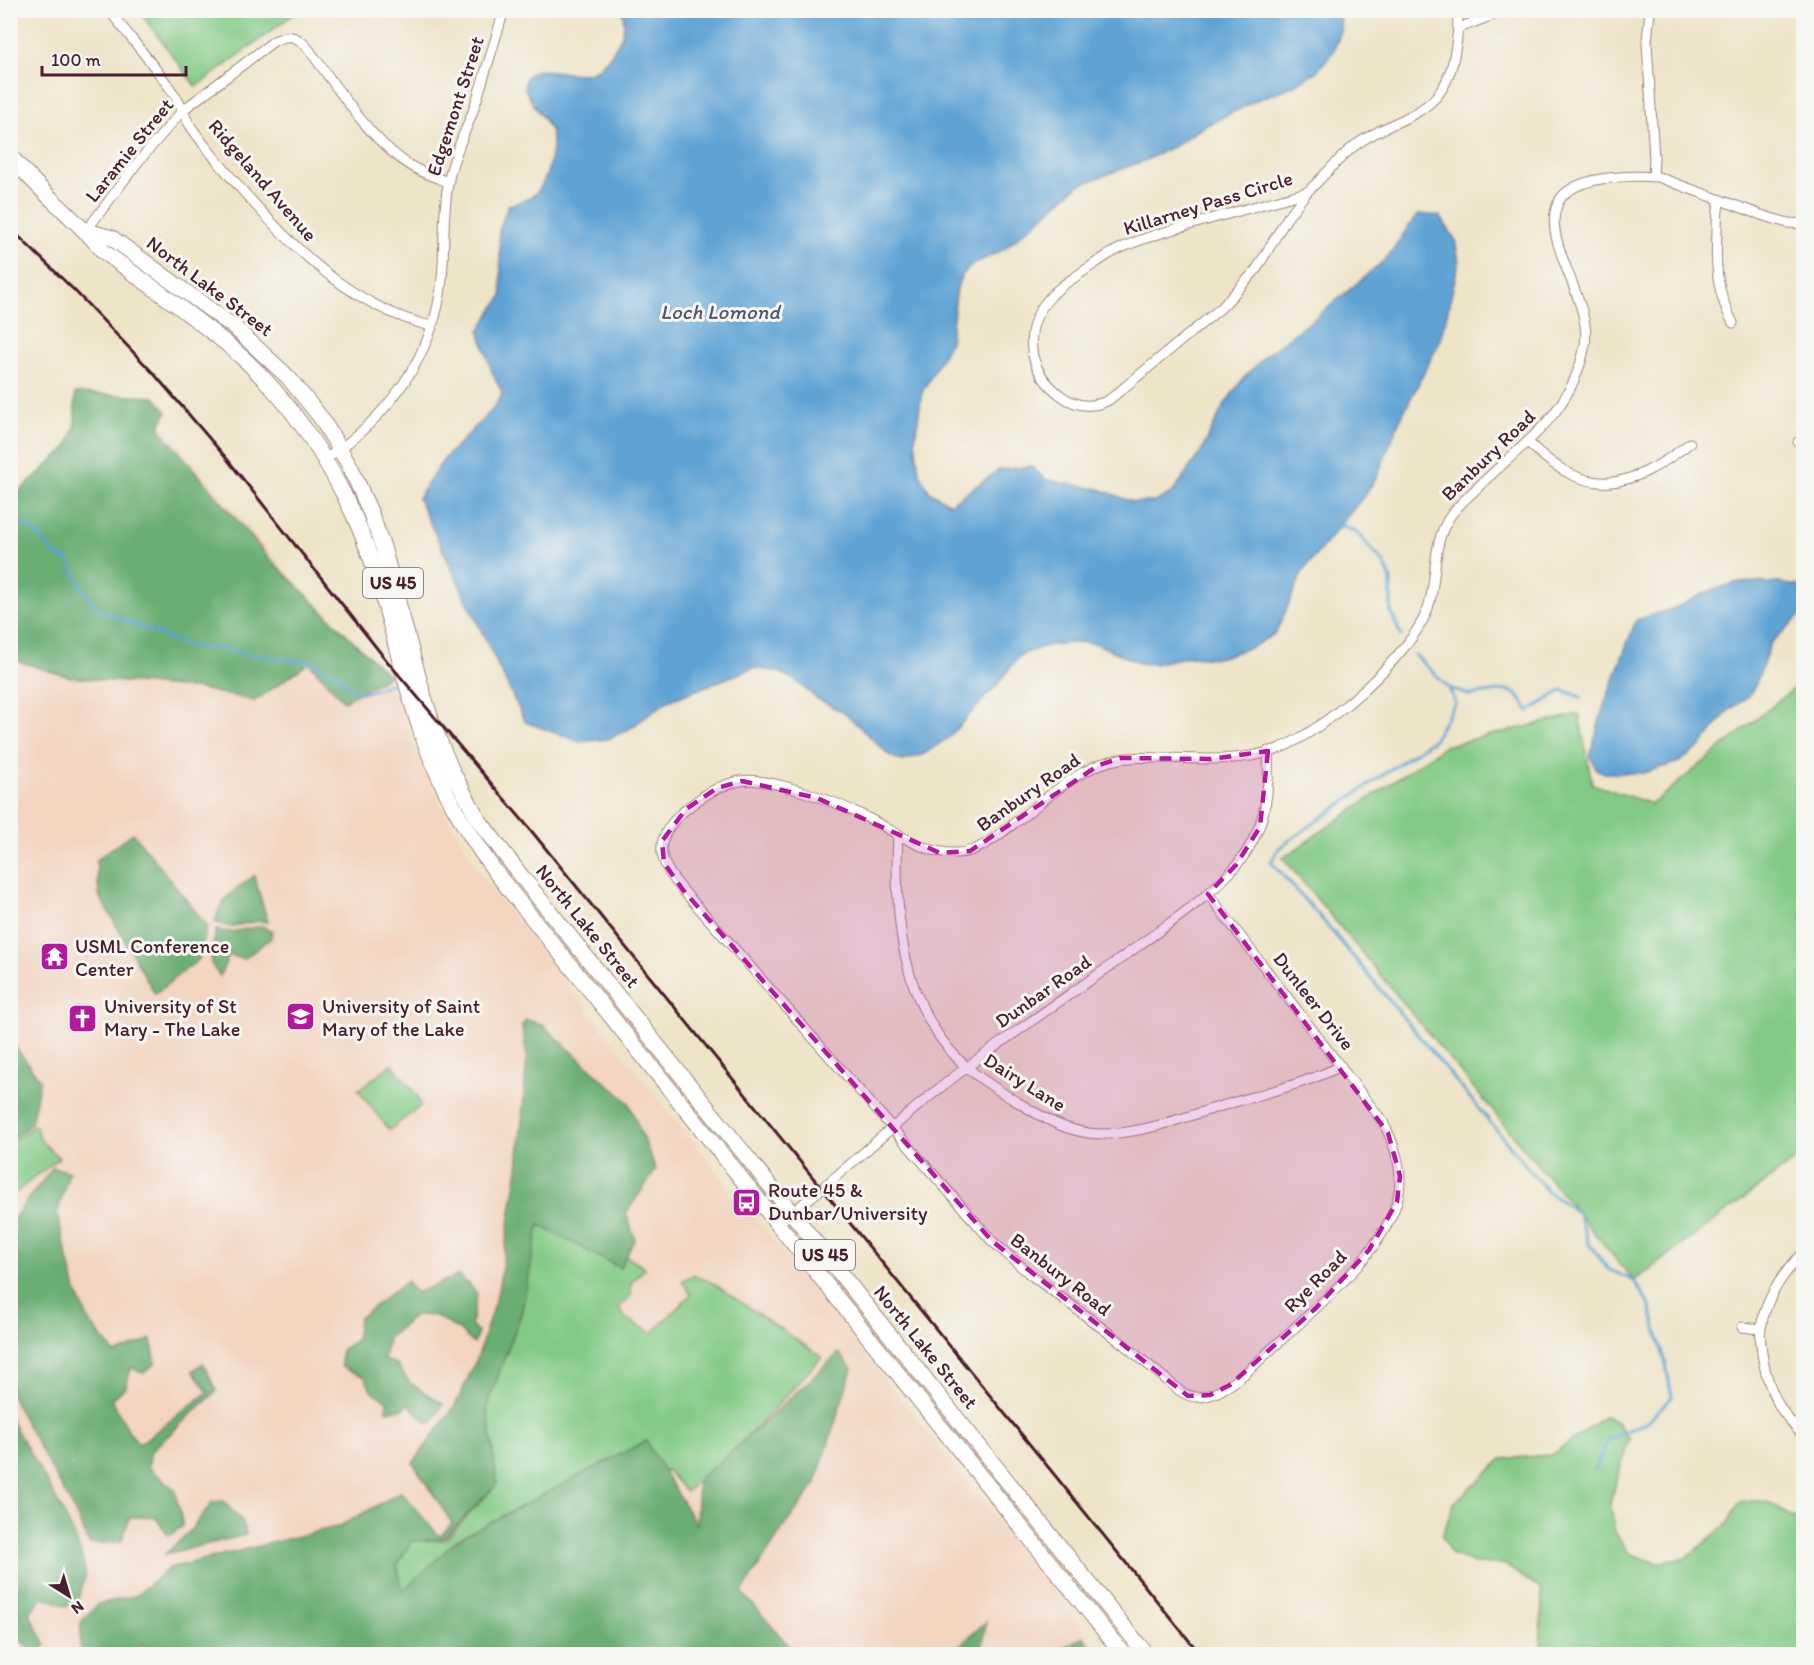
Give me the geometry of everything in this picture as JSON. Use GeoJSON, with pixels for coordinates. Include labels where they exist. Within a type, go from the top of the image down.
{"type":"FeatureCollection","features":[{"type":"Feature","properties":{"kind":"main road","name":"North Lake Street"},"geometry":{"type":"LineString","coordinates":[[10,155],[37,186],[86,231],[103,251],[223,341],[247,362],[293,411],[325,459],[348,502],[368,550],[427,747],[446,791],[469,833],[502,880],[1118,1649]]}},
{"type":"Feature","properties":{"kind":"main road","name":"North Lake Street"},"geometry":{"type":"LineString","coordinates":[[86,231],[111,238],[234,327],[298,388],[321,418],[363,494],[383,547],[433,726],[452,771],[473,811],[506,857],[1146,1654]]}},
{"type":"Feature","properties":{"kind":"street","name":"Ridgeland Avenue"},"geometry":{"type":"LineString","coordinates":[[109,10],[177,99],[189,122],[229,174],[302,254],[362,298],[411,322],[431,327]]}},
{"type":"Feature","properties":{"kind":"street","name":"Edgemont Street"},"geometry":{"type":"LineString","coordinates":[[325,459],[370,426],[402,387],[418,361],[431,327],[442,282],[448,182],[504,10]]}},
{"type":"Feature","properties":{"kind":"street"},"geometry":{"type":"LineString","coordinates":[[1456,10],[1459,28],[1506,10]]}},
{"type":"Feature","properties":{"kind":"street"},"geometry":{"type":"LineString","coordinates":[[1650,10],[1647,42],[1654,158],[1653,177]]}},
{"type":"Feature","properties":{"kind":"street","name":"Killarney Pass Circle"},"geometry":{"type":"LineString","coordinates":[[1307,192],[1148,237],[1118,249],[1066,283],[1041,308],[1032,330],[1032,354],[1041,376],[1066,399],[1080,405],[1092,406],[1109,400],[1224,305],[1256,270],[1287,218],[1307,192],[1355,146],[1391,124],[1422,110],[1438,96],[1447,84],[1459,28]]}},
{"type":"Feature","properties":{"kind":"street","name":"Laramie Street"},"geometry":{"type":"LineString","coordinates":[[86,231],[138,162],[183,110],[283,36],[291,35],[301,40],[381,142],[417,170],[448,182]]}},
{"type":"Feature","properties":{"kind":"street","name":"Banbury Road"},"geometry":{"type":"LineString","coordinates":[[1180,1391],[992,1242],[697,906],[664,863],[661,851],[662,841],[671,825],[686,809],[717,788],[742,781],[784,787],[818,798],[862,815],[922,847],[940,853],[970,851],[994,839],[1078,776],[1099,765],[1121,758],[1210,759],[1268,751],[1294,741],[1335,713],[1385,670],[1403,651],[1416,634],[1427,613],[1432,597],[1437,550],[1442,531],[1450,515],[1547,424],[1559,408],[1575,378],[1585,345],[1585,327],[1580,303],[1559,245],[1555,212],[1559,200],[1574,187],[1588,182],[1640,176],[1653,177],[1788,223],[1803,224]]}},
{"type":"Feature","properties":{"kind":"street"},"geometry":{"type":"LineString","coordinates":[[1720,200],[1715,255],[1717,275],[1720,295],[1733,323]]}},
{"type":"Feature","properties":{"kind":"street"},"geometry":{"type":"LineString","coordinates":[[1528,442],[1545,459],[1563,472],[1583,479],[1603,482],[1625,481],[1649,472],[1690,443]]}},
{"type":"Feature","properties":{"kind":"street","name":"Dunbar Road"},"geometry":{"type":"LineString","coordinates":[[777,1224],[893,1128],[914,1107],[1208,894],[1236,865],[1260,827],[1265,812],[1269,771],[1268,751]]}},
{"type":"Feature","properties":{"kind":"street","name":"Dairy Lane"},"geometry":{"type":"LineString","coordinates":[[898,834],[897,901],[901,931],[911,978],[923,1009],[938,1035],[967,1067],[1042,1118],[1068,1129],[1106,1134],[1140,1129],[1312,1079],[1341,1066]]}},
{"type":"Feature","properties":{"kind":"street","name":"Dunleer Drive"},"geometry":{"type":"LineString","coordinates":[[1208,894],[1313,1028],[1388,1133]]}},
{"type":"Feature","properties":{"kind":"street","name":"Rye Road"},"geometry":{"type":"LineString","coordinates":[[1180,1391],[1188,1396],[1200,1397],[1210,1395],[1230,1385],[1316,1308],[1369,1250],[1391,1217],[1400,1190],[1397,1157],[1388,1133]]}},
{"type":"Feature","properties":{"kind":"street"},"geometry":{"type":"LineString","coordinates":[[1803,1252],[1774,1291],[1760,1329],[1763,1360],[1771,1392],[1788,1420],[1803,1436]]}},
{"type":"Feature","properties":{"kind":"street"},"geometry":{"type":"LineString","coordinates":[[1742,1327],[1760,1329]]}},
{"type":"Feature","properties":{"kind":"highlighted area"},"geometry":{"type":"Polygon","coordinates":[[[1268,751],[1260,827],[1236,865],[1208,894],[1388,1133],[1400,1176],[1397,1202],[1369,1250],[1316,1308],[1230,1385],[1210,1395],[1188,1396],[992,1241],[683,890],[664,863],[662,841],[686,809],[717,788],[742,781],[817,798],[940,853],[970,851],[1099,765],[1121,758],[1211,759],[1268,751]]]}},
{"type":"Feature","properties":{"kind":"shaded area","name":"University of Saint Mary of the Lake"},"geometry":{"type":"Polygon","coordinates":[[[141,401],[372,672],[396,696],[413,743],[442,808],[483,878],[1036,1567],[1102,1654],[11,1654],[11,499],[141,401]]]}},
{"type":"Feature","properties":{"kind":"green space"},"geometry":{"type":"Polygon","coordinates":[[[139,11],[298,11],[196,87],[139,11]]]}},
{"type":"Feature","properties":{"kind":"green space"},"geometry":{"type":"Polygon","coordinates":[[[75,393],[155,397],[167,412],[159,428],[269,558],[389,676],[344,701],[309,663],[255,701],[201,689],[69,677],[11,659],[11,499],[67,447],[75,427],[75,393]]]}},
{"type":"Feature","properties":{"kind":"green space"},"geometry":{"type":"Polygon","coordinates":[[[1803,681],[1803,1154],[1634,1281],[1283,858],[1445,746],[1579,714],[1592,784],[1652,804],[1803,681]]]}},
{"type":"Feature","properties":{"kind":"green space"},"geometry":{"type":"Polygon","coordinates":[[[133,833],[207,926],[199,959],[155,994],[99,895],[96,860],[133,833]]]}},
{"type":"Feature","properties":{"kind":"green space"},"geometry":{"type":"Polygon","coordinates":[[[254,876],[268,922],[258,921],[229,927],[215,922],[225,900],[234,890],[254,876]]]}},
{"type":"Feature","properties":{"kind":"green space"},"geometry":{"type":"Polygon","coordinates":[[[262,926],[272,931],[271,938],[244,959],[229,955],[220,976],[211,963],[216,930],[230,932],[262,926]]]}},
{"type":"Feature","properties":{"kind":"green space"},"geometry":{"type":"Polygon","coordinates":[[[526,1020],[541,1024],[629,1103],[656,1170],[626,1213],[635,1239],[620,1268],[539,1225],[521,1314],[487,1405],[497,1484],[443,1539],[411,1541],[397,1566],[403,1591],[458,1539],[646,1441],[696,1525],[698,1479],[727,1456],[839,1353],[852,1369],[815,1485],[783,1528],[742,1592],[796,1654],[151,1654],[142,1644],[134,1654],[80,1654],[81,1622],[98,1604],[135,1596],[169,1568],[340,1526],[401,1492],[440,1537],[452,1523],[413,1463],[455,1406],[478,1356],[498,1291],[518,1169],[527,1056],[522,1026],[526,1020]]]}},
{"type":"Feature","properties":{"kind":"green space"},"geometry":{"type":"Polygon","coordinates":[[[11,1041],[40,1080],[31,1124],[11,1140],[11,1041]]]}},
{"type":"Feature","properties":{"kind":"green space"},"geometry":{"type":"Polygon","coordinates":[[[392,1064],[418,1097],[421,1106],[389,1130],[358,1090],[392,1064]]]}},
{"type":"Feature","properties":{"kind":"green space"},"geometry":{"type":"Polygon","coordinates":[[[35,1125],[41,1141],[59,1158],[11,1196],[11,1143],[35,1125]]]}},
{"type":"Feature","properties":{"kind":"green space"},"geometry":{"type":"Polygon","coordinates":[[[53,1167],[69,1172],[57,1214],[76,1291],[89,1321],[115,1354],[151,1339],[156,1363],[144,1373],[131,1368],[126,1387],[111,1399],[130,1433],[139,1444],[208,1392],[193,1371],[203,1363],[217,1391],[151,1451],[148,1467],[175,1490],[183,1526],[169,1536],[155,1517],[130,1517],[121,1542],[90,1544],[11,1396],[11,1218],[13,1219],[53,1167]]]}},
{"type":"Feature","properties":{"kind":"green space"},"geometry":{"type":"Polygon","coordinates":[[[539,1224],[620,1268],[626,1256],[645,1268],[631,1283],[631,1295],[619,1308],[625,1318],[652,1333],[691,1294],[682,1281],[692,1275],[711,1282],[822,1357],[723,1460],[686,1492],[668,1471],[662,1469],[645,1442],[458,1539],[403,1592],[397,1566],[411,1541],[445,1540],[497,1484],[487,1405],[521,1314],[539,1224]]]}},
{"type":"Feature","properties":{"kind":"green space"},"geometry":{"type":"Polygon","coordinates":[[[459,1275],[477,1293],[471,1325],[478,1333],[474,1344],[459,1330],[436,1316],[416,1315],[388,1338],[384,1360],[396,1364],[410,1383],[443,1404],[433,1422],[427,1422],[407,1403],[404,1409],[386,1411],[387,1401],[371,1390],[365,1377],[341,1367],[341,1350],[356,1340],[359,1318],[407,1281],[416,1293],[459,1275]]]}},
{"type":"Feature","properties":{"kind":"green space"},"geometry":{"type":"Polygon","coordinates":[[[1605,1416],[1617,1422],[1629,1439],[1610,1502],[1615,1532],[1629,1553],[1656,1563],[1686,1558],[1727,1524],[1739,1503],[1760,1501],[1767,1503],[1803,1522],[1803,1654],[1543,1654],[1542,1590],[1503,1564],[1475,1563],[1451,1554],[1442,1537],[1454,1503],[1502,1459],[1552,1455],[1605,1416]]]}},
{"type":"Feature","properties":{"kind":"green space"},"geometry":{"type":"Polygon","coordinates":[[[10,1419],[43,1474],[67,1521],[77,1542],[85,1576],[78,1598],[67,1606],[43,1597],[29,1613],[46,1645],[39,1654],[36,1654],[11,1632],[10,1419]]]}},
{"type":"Feature","properties":{"kind":"green space"},"geometry":{"type":"Polygon","coordinates":[[[223,1501],[243,1522],[246,1535],[165,1554],[188,1533],[213,1502],[223,1501]]]}},
{"type":"Feature","properties":{"kind":"green space"},"geometry":{"type":"Polygon","coordinates":[[[986,1622],[982,1654],[954,1654],[960,1645],[986,1622]]]}},
{"type":"Feature","properties":{"kind":"green space"},"geometry":{"type":"Polygon","coordinates":[[[1084,1637],[1096,1654],[1049,1654],[1084,1637]]]}},
{"type":"Feature","properties":{"kind":"water","name":"Loch Lomond"},"geometry":{"type":"Polygon","coordinates":[[[622,11],[1341,11],[1340,34],[1333,52],[1316,72],[1293,86],[1259,99],[1203,127],[1174,146],[1146,160],[1079,185],[1004,249],[972,265],[962,275],[957,287],[950,342],[922,393],[915,440],[919,472],[929,491],[950,504],[999,470],[1031,466],[1046,480],[1099,489],[1133,502],[1155,502],[1173,492],[1202,450],[1224,405],[1242,380],[1267,354],[1319,315],[1387,258],[1413,220],[1420,214],[1440,216],[1455,239],[1459,262],[1441,339],[1397,426],[1377,477],[1303,571],[1276,633],[1253,647],[1218,658],[1190,656],[1154,664],[1139,663],[1097,644],[1083,642],[1050,645],[1033,650],[1019,656],[997,685],[948,738],[924,754],[902,761],[889,755],[845,713],[816,698],[796,681],[779,672],[753,668],[668,701],[629,729],[608,739],[580,742],[525,722],[418,498],[444,459],[491,411],[501,397],[502,392],[493,375],[479,330],[502,296],[499,231],[508,205],[528,199],[541,187],[548,171],[552,144],[550,130],[526,90],[526,78],[531,73],[546,70],[584,74],[596,70],[609,57],[621,37],[624,29],[622,11]]]}},
{"type":"Feature","properties":{"kind":"water"},"geometry":{"type":"Polygon","coordinates":[[[1738,582],[1779,583],[1803,587],[1803,613],[1770,644],[1756,684],[1748,697],[1727,712],[1700,747],[1679,762],[1643,773],[1605,773],[1596,769],[1590,756],[1603,708],[1636,620],[1675,608],[1707,592],[1738,582]]]}},
{"type":"Feature","properties":{"kind":"waterway"},"geometry":{"type":"LineString","coordinates":[[10,526],[19,522],[37,533],[55,555],[69,560],[90,600],[101,611],[189,646],[227,649],[250,655],[313,663],[336,674],[353,690],[363,693],[394,683]]}},
{"type":"Feature","properties":{"kind":"waterway"},"geometry":{"type":"LineString","coordinates":[[1339,525],[1355,531],[1384,563],[1391,579],[1391,612],[1401,636]]}},
{"type":"Feature","properties":{"kind":"waterway"},"geometry":{"type":"LineString","coordinates":[[1415,655],[1449,688],[1469,695],[1508,690],[1517,695],[1529,711],[1563,690],[1582,698]]}},
{"type":"Feature","properties":{"kind":"waterway"},"geometry":{"type":"LineString","coordinates":[[1449,688],[1455,703],[1434,739],[1280,847],[1271,862],[1322,919],[1547,1191],[1578,1213],[1589,1244],[1608,1269],[1634,1281],[1650,1306],[1672,1397],[1646,1423],[1608,1439],[1594,1470]]}},
{"type":"Feature","properties":{"kind":"railway"},"geometry":{"type":"LineString","coordinates":[[10,228],[75,291],[155,375],[227,459],[387,661],[529,828],[1200,1654]]}},
{"type":"Feature","properties":{"kind":"place","name":"USML Conference Center"},"geometry":{"type":"Point","coordinates":[54,957]}},
{"type":"Feature","properties":{"kind":"place","name":"University of Saint Mary of the Lake"},"geometry":{"type":"Point","coordinates":[301,1017]}},
{"type":"Feature","properties":{"kind":"place","name":"University of St Mary - The Lake"},"geometry":{"type":"Point","coordinates":[83,1018]}},
{"type":"Feature","properties":{"kind":"place","name":"Route 45 & Dunbar/University"},"geometry":{"type":"Point","coordinates":[747,1202]}}]}
